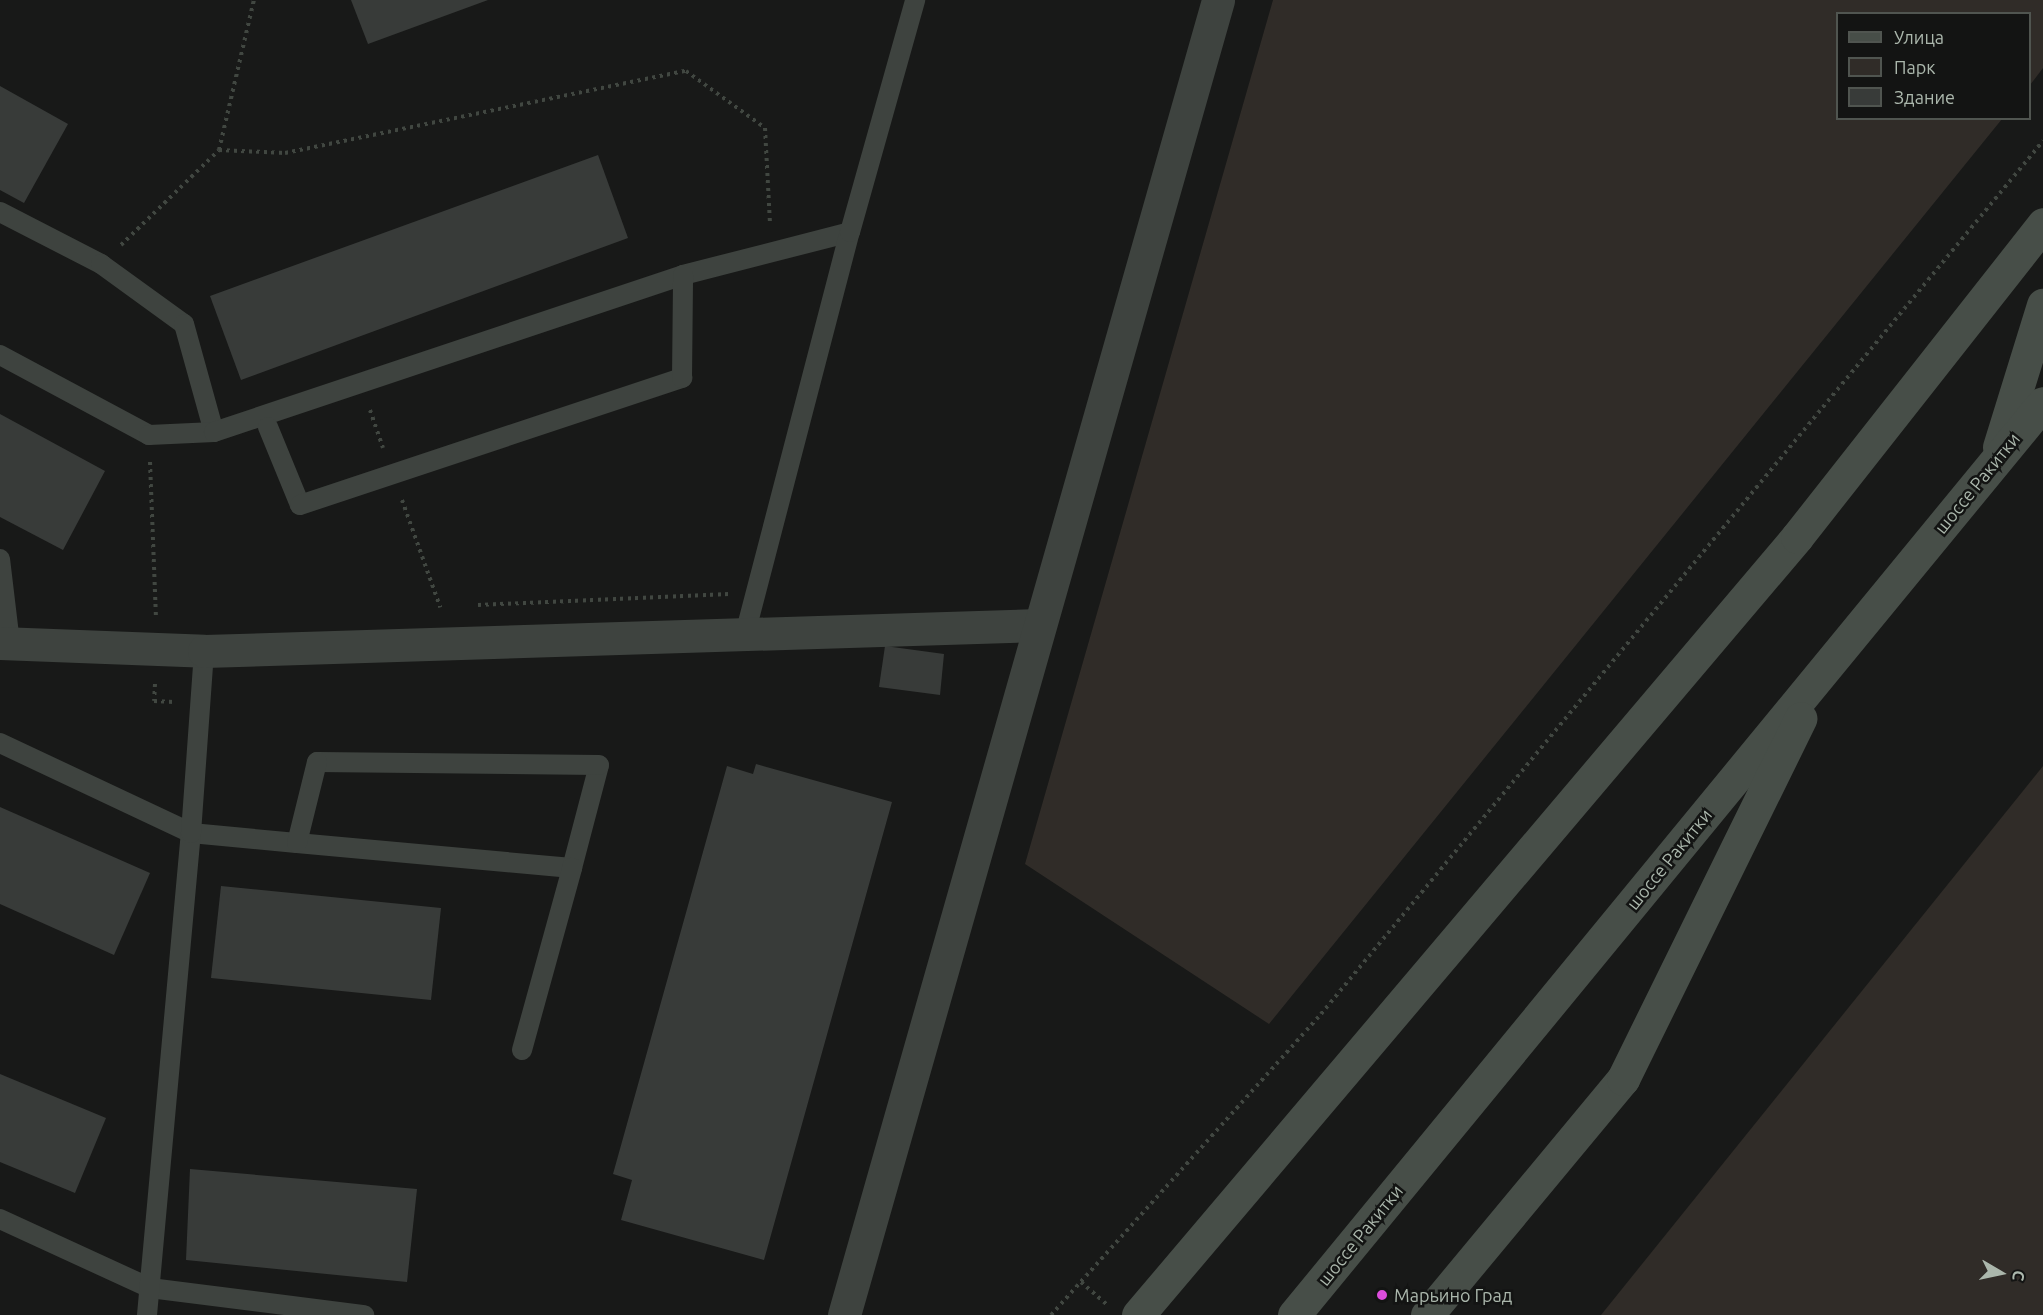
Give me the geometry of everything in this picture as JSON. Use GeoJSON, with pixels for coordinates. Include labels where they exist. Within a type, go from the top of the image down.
{"type":"FeatureCollection","features":[{"type":"Feature","properties":{"kind":"street"},"geometry":{"type":"LineString","coordinates":[[844,1315],[1218,0]]}},
{"type":"Feature","properties":{"kind":"street"},"geometry":{"type":"LineString","coordinates":[[1124,1311],[1797,537],[2043,224]]}},
{"type":"Feature","properties":{"kind":"street"},"geometry":{"type":"LineString","coordinates":[[1995,462],[2043,305]]}},
{"type":"Feature","properties":{"kind":"street","name":"шоссе Ракитки"},"geometry":{"type":"LineString","coordinates":[[1294,1315],[2043,403]]}},
{"type":"Feature","properties":{"kind":"street"},"geometry":{"type":"LineString","coordinates":[[5,643],[204,651],[1040,625]]}},
{"type":"Feature","properties":{"kind":"street"},"geometry":{"type":"LineString","coordinates":[[1427,1315],[1623,1080],[1825,668]]}},
{"type":"Feature","properties":{"kind":"lane"},"geometry":{"type":"LineString","coordinates":[[745,634],[850,232],[915,0]]}},
{"type":"Feature","properties":{"kind":"lane"},"geometry":{"type":"LineString","coordinates":[[0,212],[101,264],[184,324],[214,432]]}},
{"type":"Feature","properties":{"kind":"lane"},"geometry":{"type":"LineString","coordinates":[[0,356],[148,435],[214,432],[683,275],[850,232]]}},
{"type":"Feature","properties":{"kind":"lane"},"geometry":{"type":"LineString","coordinates":[[268,427],[300,505],[682,378],[683,275]]}},
{"type":"Feature","properties":{"kind":"lane"},"geometry":{"type":"LineString","coordinates":[[0,559],[5,643]]}},
{"type":"Feature","properties":{"kind":"lane"},"geometry":{"type":"LineString","coordinates":[[147,1315],[191,833],[204,651]]}},
{"type":"Feature","properties":{"kind":"lane"},"geometry":{"type":"LineString","coordinates":[[0,743],[191,833],[572,868]]}},
{"type":"Feature","properties":{"kind":"lane"},"geometry":{"type":"LineString","coordinates":[[297,843],[317,762],[598,765],[522,1050]]}},
{"type":"Feature","properties":{"kind":"lane"},"geometry":{"type":"LineString","coordinates":[[0,1219],[150,1288],[364,1315]]}},
{"type":"Feature","properties":{"kind":"path"},"geometry":{"type":"LineString","coordinates":[[101,264],[219,150],[254,0]]}},
{"type":"Feature","properties":{"kind":"path"},"geometry":{"type":"LineString","coordinates":[[219,150],[285,153],[686,71],[765,128],[771,253]]}},
{"type":"Feature","properties":{"kind":"path"},"geometry":{"type":"LineString","coordinates":[[1051,1315],[1321,1014],[2043,141]]}},
{"type":"Feature","properties":{"kind":"path"},"geometry":{"type":"LineString","coordinates":[[148,435],[157,649],[154,701],[200,703]]}},
{"type":"Feature","properties":{"kind":"path"},"geometry":{"type":"LineString","coordinates":[[1081,1282],[1124,1311]]}},
{"type":"Feature","properties":{"kind":"green space"},"geometry":{"type":"Polygon","coordinates":[[[1273,0],[2043,0],[2043,68],[2031,84],[2031,12],[1836,12],[1836,120],[2001,120],[1269,1024],[1025,864],[1273,0]]]}},
{"type":"Feature","properties":{"kind":"green space"},"geometry":{"type":"Polygon","coordinates":[[[2043,766],[2043,1315],[1601,1315],[2043,766]]]}},
{"type":"Feature","properties":{"kind":"building"},"geometry":{"type":"Polygon","coordinates":[[[351,0],[488,0],[368,44],[351,0]]]}},
{"type":"Feature","properties":{"kind":"building"},"geometry":{"type":"Polygon","coordinates":[[[0,86],[68,124],[24,203],[0,190],[0,86]]]}},
{"type":"Feature","properties":{"kind":"building"},"geometry":{"type":"Polygon","coordinates":[[[598,155],[628,238],[241,380],[210,296],[598,155]]]}},
{"type":"Feature","properties":{"kind":"building"},"geometry":{"type":"Polygon","coordinates":[[[0,414],[105,471],[63,550],[0,517],[0,414]]]}},
{"type":"Feature","properties":{"kind":"building"},"geometry":{"type":"Polygon","coordinates":[[[885,646],[944,654],[940,695],[879,687],[885,646]]]}},
{"type":"Feature","properties":{"kind":"building"},"geometry":{"type":"Polygon","coordinates":[[[756,764],[892,802],[764,1260],[621,1220],[632,1180],[613,1174],[727,766],[753,774],[756,764]]]}},
{"type":"Feature","properties":{"kind":"building"},"geometry":{"type":"Polygon","coordinates":[[[0,807],[150,873],[114,955],[0,904],[0,807]]]}},
{"type":"Feature","properties":{"kind":"building"},"geometry":{"type":"Polygon","coordinates":[[[221,886],[441,908],[431,1000],[211,978],[221,886]]]}},
{"type":"Feature","properties":{"kind":"building"},"geometry":{"type":"Polygon","coordinates":[[[0,1074],[106,1118],[75,1193],[0,1162],[0,1074]]]}},
{"type":"Feature","properties":{"kind":"building"},"geometry":{"type":"Polygon","coordinates":[[[190,1169],[417,1189],[407,1282],[186,1260],[190,1169]]]}},
{"type":"Feature","properties":{"kind":"place","name":"Марьино Град"},"geometry":{"type":"Point","coordinates":[1382,1295]}}]}
